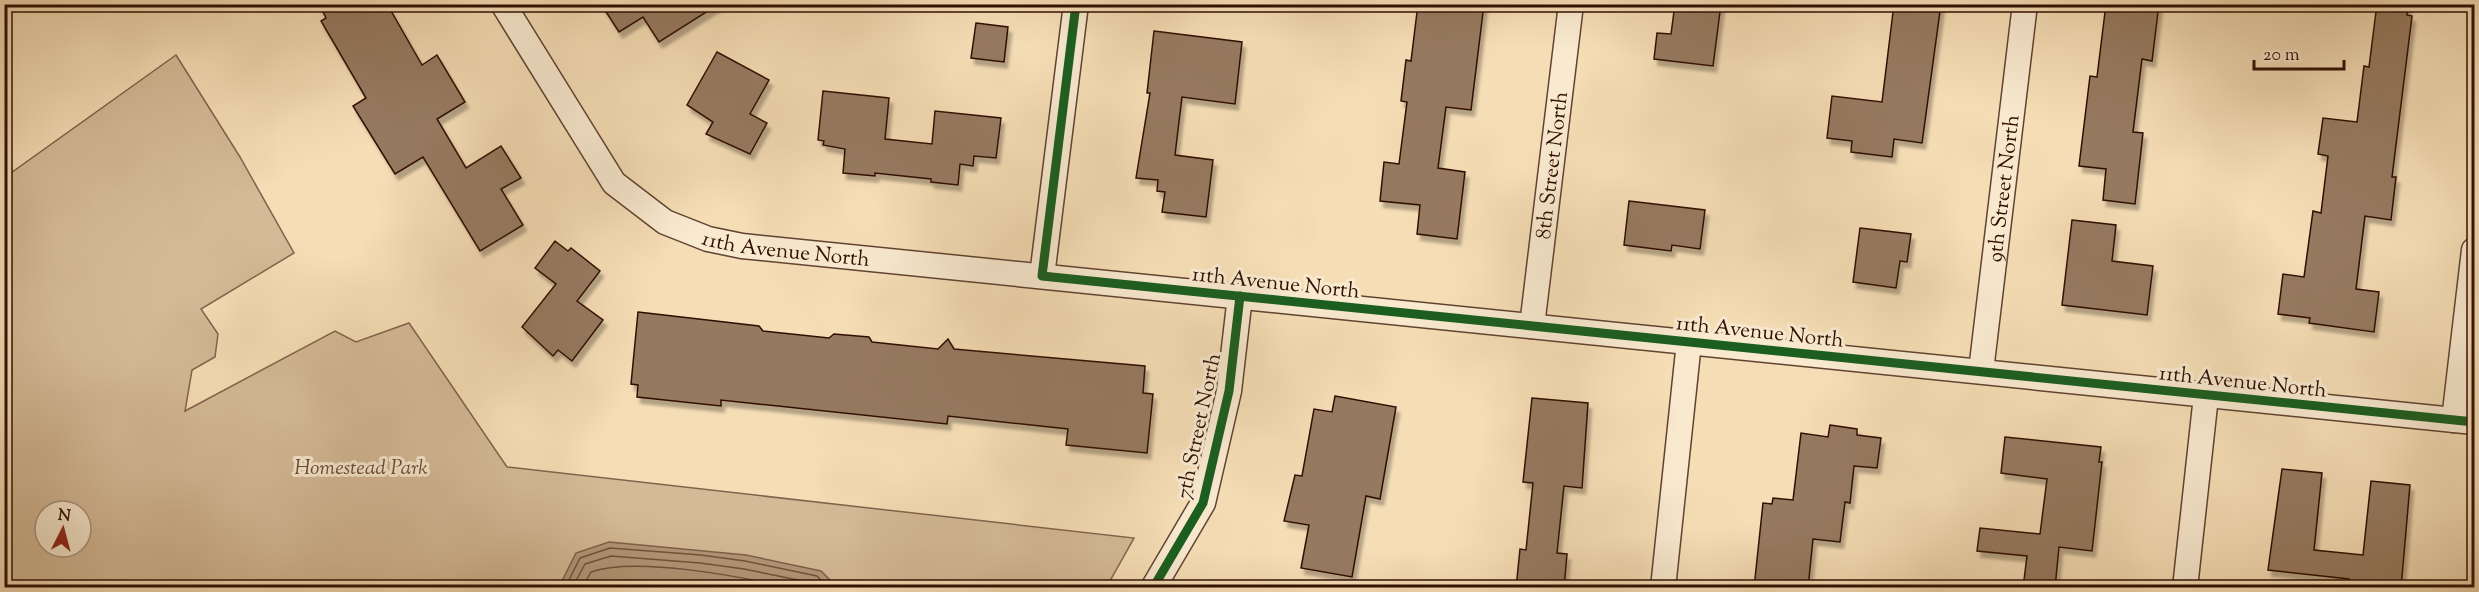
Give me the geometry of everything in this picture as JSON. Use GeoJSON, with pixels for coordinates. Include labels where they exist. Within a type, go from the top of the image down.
{"type":"FeatureCollection","features":[{"type":"Feature","properties":{"kind":"street","name":"11th Avenue North"},"geometry":{"type":"LineString","coordinates":[[503,4],[614,183],[665,222],[708,238],[742,246],[2464,421]]}},
{"type":"Feature","properties":{"kind":"street"},"geometry":{"type":"LineString","coordinates":[[1042,276],[1076,4]]}},
{"type":"Feature","properties":{"kind":"street","name":"8th Street North"},"geometry":{"type":"LineString","coordinates":[[1532,326],[1571,4]]}},
{"type":"Feature","properties":{"kind":"street","name":"9th Street North"},"geometry":{"type":"LineString","coordinates":[[1981,371],[2025,4]]}},
{"type":"Feature","properties":{"kind":"street"},"geometry":{"type":"LineString","coordinates":[[2464,421],[2475,250]]}},
{"type":"Feature","properties":{"kind":"street","name":"7th Street North"},"geometry":{"type":"LineString","coordinates":[[1153,588],[1203,503],[1228,391],[1240,296]]}},
{"type":"Feature","properties":{"kind":"street"},"geometry":{"type":"LineString","coordinates":[[1663,588],[1689,342]]}},
{"type":"Feature","properties":{"kind":"street"},"geometry":{"type":"LineString","coordinates":[[2185,588],[2206,396]]}},
{"type":"Feature","properties":{"kind":"green space","name":"Homestead Park"},"geometry":{"type":"Polygon","coordinates":[[[176,55],[240,157],[294,253],[201,309],[218,334],[215,357],[192,370],[185,411],[335,331],[356,342],[409,323],[507,467],[1134,538],[1106,588],[5,587],[4,178],[176,55]]]}},
{"type":"Feature","properties":{"kind":"water"},"geometry":{"type":"Polygon","coordinates":[[[609,542],[746,555],[821,571],[837,587],[559,587],[576,553],[609,542]]]}},
{"type":"Feature","properties":{"kind":"building"},"geometry":{"type":"Polygon","coordinates":[[[319,4],[387,4],[422,65],[437,55],[465,102],[437,119],[466,168],[501,146],[521,178],[501,189],[523,225],[480,251],[423,157],[395,174],[353,106],[366,98],[321,21],[326,18],[319,4]]]}},
{"type":"Feature","properties":{"kind":"building"},"geometry":{"type":"Polygon","coordinates":[[[601,4],[719,4],[659,42],[643,17],[619,32],[601,4]]]}},
{"type":"Feature","properties":{"kind":"building"},"geometry":{"type":"Polygon","coordinates":[[[1418,4],[1484,4],[1471,110],[1446,107],[1438,168],[1465,172],[1457,239],[1417,234],[1420,205],[1380,201],[1384,162],[1399,164],[1407,102],[1401,101],[1406,60],[1411,61],[1418,4]]]}},
{"type":"Feature","properties":{"kind":"building"},"geometry":{"type":"Polygon","coordinates":[[[1675,4],[1721,4],[1713,66],[1654,59],[1657,33],[1671,34],[1675,4]]]}},
{"type":"Feature","properties":{"kind":"building"},"geometry":{"type":"Polygon","coordinates":[[[1894,4],[1941,4],[1922,143],[1894,139],[1892,157],[1851,152],[1852,141],[1827,138],[1832,96],[1882,102],[1894,4]]]}},
{"type":"Feature","properties":{"kind":"building"},"geometry":{"type":"Polygon","coordinates":[[[2106,4],[2159,4],[2152,61],[2142,59],[2133,132],[2143,133],[2135,204],[2103,200],[2106,169],[2079,166],[2090,76],[2097,77],[2106,4]]]}},
{"type":"Feature","properties":{"kind":"building"},"geometry":{"type":"Polygon","coordinates":[[[2377,4],[2408,4],[2407,15],[2412,16],[2392,177],[2396,177],[2391,220],[2365,216],[2356,289],[2379,292],[2374,332],[2309,323],[2310,318],[2278,314],[2283,274],[2304,277],[2313,211],[2321,213],[2328,156],[2318,154],[2323,118],[2357,122],[2364,66],[2369,67],[2377,4]]]}},
{"type":"Feature","properties":{"kind":"building"},"geometry":{"type":"Polygon","coordinates":[[[976,23],[1008,27],[1004,62],[971,58],[976,23]]]}},
{"type":"Feature","properties":{"kind":"building"},"geometry":{"type":"Polygon","coordinates":[[[1154,31],[1242,42],[1235,104],[1182,97],[1175,155],[1213,160],[1206,217],[1162,212],[1165,192],[1157,191],[1158,180],[1136,178],[1150,93],[1147,93],[1154,31]]]}},
{"type":"Feature","properties":{"kind":"building"},"geometry":{"type":"Polygon","coordinates":[[[717,52],[769,80],[750,114],[767,123],[750,154],[706,134],[713,122],[687,105],[717,52]]]}},
{"type":"Feature","properties":{"kind":"building"},"geometry":{"type":"Polygon","coordinates":[[[823,91],[889,98],[885,139],[932,144],[935,111],[1001,118],[996,158],[974,156],[973,166],[960,164],[958,185],[931,182],[931,179],[875,173],[875,176],[843,173],[845,149],[823,145],[824,141],[818,140],[823,91]]]}},
{"type":"Feature","properties":{"kind":"building"},"geometry":{"type":"Polygon","coordinates":[[[1629,201],[1705,210],[1700,249],[1672,245],[1671,251],[1624,245],[1629,201]]]}},
{"type":"Feature","properties":{"kind":"building"},"geometry":{"type":"Polygon","coordinates":[[[2072,220],[2116,225],[2112,261],[2153,266],[2147,315],[2062,305],[2072,220]]]}},
{"type":"Feature","properties":{"kind":"building"},"geometry":{"type":"Polygon","coordinates":[[[1860,228],[1911,234],[1907,262],[1900,261],[1896,288],[1853,282],[1860,228]]]}},
{"type":"Feature","properties":{"kind":"building"},"geometry":{"type":"Polygon","coordinates":[[[555,241],[568,251],[571,248],[600,271],[577,301],[603,320],[572,361],[558,350],[553,356],[522,327],[556,284],[535,268],[555,241]]]}},
{"type":"Feature","properties":{"kind":"building"},"geometry":{"type":"Polygon","coordinates":[[[638,312],[759,326],[763,331],[829,338],[834,334],[869,337],[872,342],[938,349],[948,339],[954,349],[1145,366],[1143,393],[1153,394],[1147,453],[1066,445],[1068,429],[948,416],[947,424],[721,400],[721,406],[637,397],[638,385],[631,384],[638,312]]]}},
{"type":"Feature","properties":{"kind":"building"},"geometry":{"type":"Polygon","coordinates":[[[1335,396],[1396,407],[1380,499],[1366,496],[1352,577],[1301,568],[1309,525],[1284,521],[1295,475],[1302,476],[1314,409],[1332,412],[1335,396]]]}},
{"type":"Feature","properties":{"kind":"building"},"geometry":{"type":"Polygon","coordinates":[[[1532,398],[1588,403],[1582,488],[1564,486],[1557,553],[1567,554],[1564,588],[1516,588],[1520,549],[1526,550],[1533,483],[1523,482],[1532,398]]]}},
{"type":"Feature","properties":{"kind":"building"},"geometry":{"type":"Polygon","coordinates":[[[1830,425],[1857,429],[1857,435],[1881,438],[1877,468],[1854,466],[1850,503],[1845,502],[1840,542],[1813,539],[1808,588],[1754,588],[1763,503],[1772,504],[1773,498],[1793,500],[1801,433],[1828,437],[1830,425]]]}},
{"type":"Feature","properties":{"kind":"building"},"geometry":{"type":"Polygon","coordinates":[[[2005,437],[2101,447],[2099,462],[2102,462],[2092,551],[2059,547],[2055,588],[2023,588],[2027,556],[1977,551],[1980,528],[2040,534],[2047,479],[2001,473],[2005,437]]]}},
{"type":"Feature","properties":{"kind":"building"},"geometry":{"type":"Polygon","coordinates":[[[2282,469],[2322,473],[2314,550],[2363,555],[2371,481],[2410,485],[2401,588],[2348,588],[2349,579],[2268,570],[2282,469]]]}},
{"type":"Feature","properties":{"kind":"waterway"},"geometry":{"type":"LineString","coordinates":[[405,588],[434,585],[460,588]]}},
{"type":"Feature","properties":{"kind":"cycle path"},"geometry":{"type":"LineString","coordinates":[[1076,4],[1042,276],[2474,422]]}},
{"type":"Feature","properties":{"kind":"cycle path"},"geometry":{"type":"LineString","coordinates":[[1153,588],[1203,503],[1229,391],[1240,296]]}}]}
